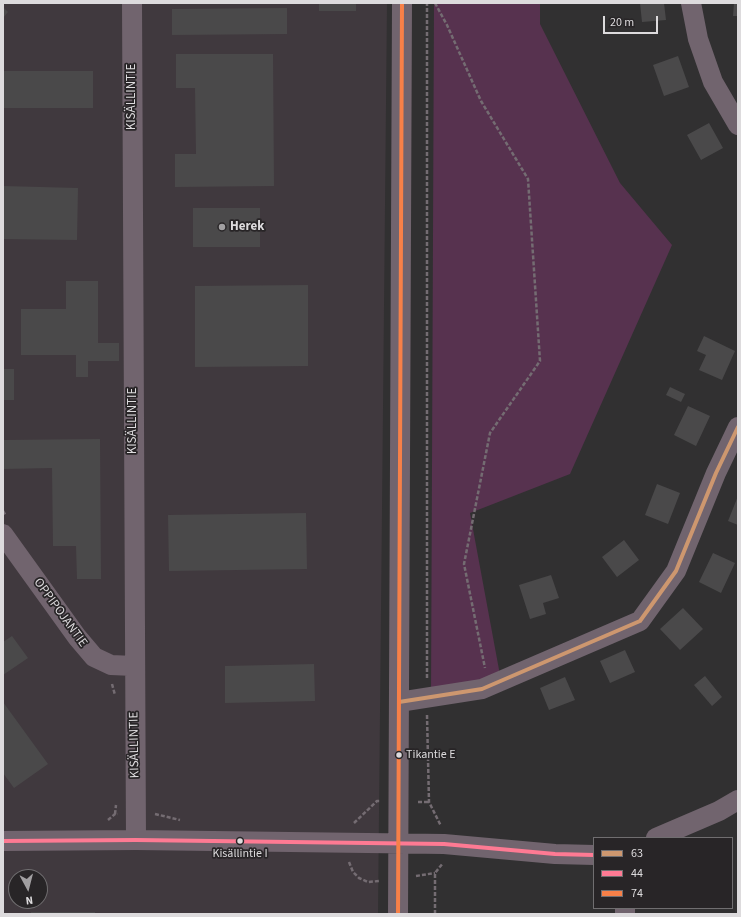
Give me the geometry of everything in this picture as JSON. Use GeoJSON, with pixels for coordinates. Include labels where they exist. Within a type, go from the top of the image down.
{"type":"FeatureCollection","features":[{"type":"Feature","properties":{"kind":"street","name":"KISÄLLINTIE"},"geometry":{"type":"LineString","coordinates":[[132,3],[136,840]]}},
{"type":"Feature","properties":{"kind":"street"},"geometry":{"type":"LineString","coordinates":[[398,914],[402,3]]}},
{"type":"Feature","properties":{"kind":"street"},"geometry":{"type":"LineString","coordinates":[[692,3],[698,39],[713,82],[738,125]]}},
{"type":"Feature","properties":{"kind":"street"},"geometry":{"type":"LineString","coordinates":[[399,702],[427,699],[489,686],[640,621],[676,571],[716,472],[738,428]]}},
{"type":"Feature","properties":{"kind":"street","name":"OPPIPOJANTIE"},"geometry":{"type":"LineString","coordinates":[[5,526],[77,637],[94,657],[111,665],[134,666]]}},
{"type":"Feature","properties":{"kind":"street"},"geometry":{"type":"LineString","coordinates":[[658,837],[712,814],[738,800]]}},
{"type":"Feature","properties":{"kind":"street"},"geometry":{"type":"LineString","coordinates":[[3,840],[136,840],[444,844],[555,854],[593,855]]}},
{"type":"Feature","properties":{"kind":"path"},"geometry":{"type":"LineString","coordinates":[[427,3],[427,699],[429,802],[441,825],[445,860],[435,873],[435,914]]}},
{"type":"Feature","properties":{"kind":"path"},"geometry":{"type":"LineString","coordinates":[[435,3],[447,25],[481,101],[528,179],[540,361],[490,433],[464,564],[489,686]]}},
{"type":"Feature","properties":{"kind":"path"},"geometry":{"type":"LineString","coordinates":[[3,511],[5,526]]}},
{"type":"Feature","properties":{"kind":"path"},"geometry":{"type":"LineString","coordinates":[[398,878],[368,882],[359,878],[353,872],[349,861],[350,827],[377,801],[429,802]]}},
{"type":"Feature","properties":{"kind":"path"},"geometry":{"type":"LineString","coordinates":[[105,822],[115,814],[152,814],[187,821]]}},
{"type":"Feature","properties":{"kind":"shaded area"},"geometry":{"type":"Polygon","coordinates":[[[3,3],[387,3],[378,914],[3,914],[3,3]]]}},
{"type":"Feature","properties":{"kind":"shaded area"},"geometry":{"type":"Polygon","coordinates":[[[434,3],[540,3],[540,24],[620,183],[672,245],[570,474],[470,513],[500,675],[431,693],[434,3]]]}},
{"type":"Feature","properties":{"kind":"building"},"geometry":{"type":"Polygon","coordinates":[[[319,3],[356,3],[356,11],[319,11],[319,3]]]}},
{"type":"Feature","properties":{"kind":"building"},"geometry":{"type":"Polygon","coordinates":[[[640,3],[664,3],[666,20],[642,22],[640,3]]]}},
{"type":"Feature","properties":{"kind":"building"},"geometry":{"type":"Polygon","coordinates":[[[734,3],[738,3],[738,16],[733,16],[734,3]]]}},
{"type":"Feature","properties":{"kind":"building"},"geometry":{"type":"Polygon","coordinates":[[[3,7],[8,12],[3,18],[3,7]]]}},
{"type":"Feature","properties":{"kind":"building"},"geometry":{"type":"Polygon","coordinates":[[[287,8],[287,34],[172,35],[172,9],[287,8]]]}},
{"type":"Feature","properties":{"kind":"building"},"geometry":{"type":"Polygon","coordinates":[[[176,54],[273,54],[274,186],[175,187],[175,154],[196,154],[195,88],[176,88],[176,54]]]}},
{"type":"Feature","properties":{"kind":"building"},"geometry":{"type":"Polygon","coordinates":[[[678,56],[689,87],[664,96],[653,65],[678,56]]]}},
{"type":"Feature","properties":{"kind":"building"},"geometry":{"type":"Polygon","coordinates":[[[3,71],[93,71],[93,108],[3,108],[3,71]]]}},
{"type":"Feature","properties":{"kind":"building"},"geometry":{"type":"Polygon","coordinates":[[[709,123],[723,148],[701,160],[687,135],[709,123]]]}},
{"type":"Feature","properties":{"kind":"building"},"geometry":{"type":"Polygon","coordinates":[[[3,186],[78,188],[77,240],[3,239],[3,186]]]}},
{"type":"Feature","properties":{"kind":"building"},"geometry":{"type":"Polygon","coordinates":[[[193,208],[260,208],[260,247],[193,247],[193,208]]]}},
{"type":"Feature","properties":{"kind":"building"},"geometry":{"type":"Polygon","coordinates":[[[66,281],[98,281],[98,343],[119,343],[119,361],[88,361],[88,377],[76,377],[76,355],[21,355],[21,309],[66,309],[66,281]]]}},
{"type":"Feature","properties":{"kind":"building"},"geometry":{"type":"Polygon","coordinates":[[[308,285],[308,366],[195,367],[195,286],[308,285]]]}},
{"type":"Feature","properties":{"kind":"building"},"geometry":{"type":"Polygon","coordinates":[[[704,336],[735,351],[722,380],[699,370],[706,355],[697,351],[704,336]]]}},
{"type":"Feature","properties":{"kind":"building"},"geometry":{"type":"Polygon","coordinates":[[[3,369],[14,369],[14,400],[3,400],[3,369]]]}},
{"type":"Feature","properties":{"kind":"building"},"geometry":{"type":"Polygon","coordinates":[[[670,387],[685,394],[681,402],[666,395],[670,387]]]}},
{"type":"Feature","properties":{"kind":"building"},"geometry":{"type":"Polygon","coordinates":[[[688,406],[710,416],[696,446],[674,435],[688,406]]]}},
{"type":"Feature","properties":{"kind":"building"},"geometry":{"type":"Polygon","coordinates":[[[100,439],[101,579],[77,579],[76,546],[53,546],[52,468],[3,469],[3,440],[100,439]]]}},
{"type":"Feature","properties":{"kind":"building"},"geometry":{"type":"Polygon","coordinates":[[[657,484],[680,493],[668,524],[645,515],[657,484]]]}},
{"type":"Feature","properties":{"kind":"building"},"geometry":{"type":"Polygon","coordinates":[[[738,496],[738,525],[728,521],[738,496]]]}},
{"type":"Feature","properties":{"kind":"building"},"geometry":{"type":"Polygon","coordinates":[[[306,513],[307,569],[169,571],[168,515],[306,513]]]}},
{"type":"Feature","properties":{"kind":"building"},"geometry":{"type":"Polygon","coordinates":[[[624,540],[639,560],[617,577],[602,557],[624,540]]]}},
{"type":"Feature","properties":{"kind":"building"},"geometry":{"type":"Polygon","coordinates":[[[713,553],[735,563],[721,593],[699,582],[713,553]]]}},
{"type":"Feature","properties":{"kind":"building"},"geometry":{"type":"Polygon","coordinates":[[[551,575],[559,598],[543,603],[546,614],[530,619],[519,585],[551,575]]]}},
{"type":"Feature","properties":{"kind":"building"},"geometry":{"type":"Polygon","coordinates":[[[683,608],[703,629],[680,650],[660,629],[683,608]]]}},
{"type":"Feature","properties":{"kind":"building"},"geometry":{"type":"Polygon","coordinates":[[[12,636],[28,658],[3,675],[3,642],[12,636]]]}},
{"type":"Feature","properties":{"kind":"building"},"geometry":{"type":"Polygon","coordinates":[[[625,650],[635,672],[610,683],[600,661],[625,650]]]}},
{"type":"Feature","properties":{"kind":"building"},"geometry":{"type":"Polygon","coordinates":[[[314,664],[315,701],[225,703],[225,666],[314,664]]]}},
{"type":"Feature","properties":{"kind":"building"},"geometry":{"type":"Polygon","coordinates":[[[705,676],[722,697],[712,706],[694,685],[705,676]]]}},
{"type":"Feature","properties":{"kind":"building"},"geometry":{"type":"Polygon","coordinates":[[[565,677],[575,700],[549,710],[540,688],[565,677]]]}},
{"type":"Feature","properties":{"kind":"building"},"geometry":{"type":"Polygon","coordinates":[[[3,702],[48,764],[14,788],[3,773],[3,702]]]}},
{"type":"Feature","properties":{"kind":"building"},"geometry":{"type":"Polygon","coordinates":[[[31,912],[95,912],[95,914],[31,914],[31,912]]]}},
{"type":"Feature","properties":{"kind":"transit line","name":"74"},"geometry":{"type":"LineString","coordinates":[[398,914],[402,3]]}},
{"type":"Feature","properties":{"kind":"transit line","name":"63"},"geometry":{"type":"LineString","coordinates":[[399,702],[482,689],[640,621],[676,571],[716,473],[738,427]]}},
{"type":"Feature","properties":{"kind":"transit line","name":"44"},"geometry":{"type":"LineString","coordinates":[[3,841],[136,840],[444,844],[555,854],[593,855]]}},
{"type":"Feature","properties":{"kind":"place","name":"Herek"},"geometry":{"type":"Point","coordinates":[222,227]}},
{"type":"Feature","properties":{"kind":"place","name":"Tikantie E"},"geometry":{"type":"Point","coordinates":[399,755]}},
{"type":"Feature","properties":{"kind":"place","name":"Kisällintie I"},"geometry":{"type":"Point","coordinates":[240,841]}}]}
